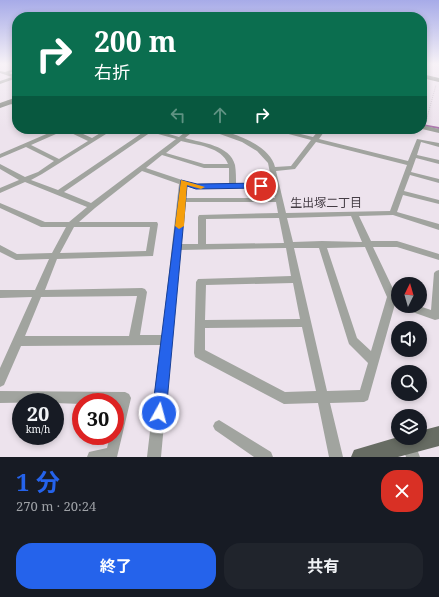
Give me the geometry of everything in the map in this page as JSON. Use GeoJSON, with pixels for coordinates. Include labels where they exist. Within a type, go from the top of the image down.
{"type":"FeatureCollection","features":[{"type":"Feature","properties":{"kind":"main road"},"geometry":{"type":"LineString","coordinates":[[0,106],[12,103]]}},
{"type":"Feature","properties":{"kind":"main road"},"geometry":{"type":"LineString","coordinates":[[361,457],[410,451],[439,436]]}},
{"type":"Feature","properties":{"kind":"street"},"geometry":{"type":"LineString","coordinates":[[427,129],[439,131]]}},
{"type":"Feature","properties":{"kind":"street"},"geometry":{"type":"LineString","coordinates":[[0,156],[52,134]]}},
{"type":"Feature","properties":{"kind":"street"},"geometry":{"type":"LineString","coordinates":[[78,134],[91,140]]}},
{"type":"Feature","properties":{"kind":"street"},"geometry":{"type":"LineString","coordinates":[[0,191],[25,180],[102,134]]}},
{"type":"Feature","properties":{"kind":"street"},"geometry":{"type":"LineString","coordinates":[[58,193],[142,134]]}},
{"type":"Feature","properties":{"kind":"street"},"geometry":{"type":"LineString","coordinates":[[162,134],[226,154],[232,166],[232,186]]}},
{"type":"Feature","properties":{"kind":"street"},"geometry":{"type":"LineString","coordinates":[[0,381],[54,257],[72,225],[92,206],[186,134]]}},
{"type":"Feature","properties":{"kind":"street"},"geometry":{"type":"LineString","coordinates":[[223,134],[255,145],[265,153],[272,169],[336,457]]}},
{"type":"Feature","properties":{"kind":"street"},"geometry":{"type":"LineString","coordinates":[[292,134],[410,164]]}},
{"type":"Feature","properties":{"kind":"street"},"geometry":{"type":"LineString","coordinates":[[272,169],[293,168],[319,134]]}},
{"type":"Feature","properties":{"kind":"street"},"geometry":{"type":"LineString","coordinates":[[393,213],[419,140],[439,145]]}},
{"type":"Feature","properties":{"kind":"street"},"geometry":{"type":"LineString","coordinates":[[27,145],[58,161]]}},
{"type":"Feature","properties":{"kind":"street"},"geometry":{"type":"LineString","coordinates":[[161,153],[204,166],[232,166]]}},
{"type":"Feature","properties":{"kind":"street"},"geometry":{"type":"LineString","coordinates":[[414,156],[439,162]]}},
{"type":"Feature","properties":{"kind":"street"},"geometry":{"type":"LineString","coordinates":[[0,166],[25,180],[92,206]]}},
{"type":"Feature","properties":{"kind":"street"},"geometry":{"type":"LineString","coordinates":[[141,168],[196,187],[275,186]]}},
{"type":"Feature","properties":{"kind":"street"},"geometry":{"type":"LineString","coordinates":[[408,173],[439,181]]}},
{"type":"Feature","properties":{"kind":"street"},"geometry":{"type":"LineString","coordinates":[[154,457],[184,182]]}},
{"type":"Feature","properties":{"kind":"street"},"geometry":{"type":"LineString","coordinates":[[401,192],[439,202]]}},
{"type":"Feature","properties":{"kind":"street"},"geometry":{"type":"LineString","coordinates":[[182,200],[278,200]]}},
{"type":"Feature","properties":{"kind":"street"},"geometry":{"type":"LineString","coordinates":[[0,206],[44,225],[154,224],[150,254],[16,257],[0,248]]}},
{"type":"Feature","properties":{"kind":"street"},"geometry":{"type":"LineString","coordinates":[[202,246],[202,217],[393,213],[439,227]]}},
{"type":"Feature","properties":{"kind":"street"},"geometry":{"type":"LineString","coordinates":[[354,214],[391,295]]}},
{"type":"Feature","properties":{"kind":"street"},"geometry":{"type":"LineString","coordinates":[[177,247],[289,244],[397,244],[439,257]]}},
{"type":"Feature","properties":{"kind":"street"},"geometry":{"type":"LineString","coordinates":[[322,244],[353,341],[374,361]]}},
{"type":"Feature","properties":{"kind":"street"},"geometry":{"type":"LineString","coordinates":[[427,313],[435,316],[439,273]]}},
{"type":"Feature","properties":{"kind":"street"},"geometry":{"type":"LineString","coordinates":[[296,279],[201,282],[199,354],[284,398],[364,396],[391,311]]}},
{"type":"Feature","properties":{"kind":"street"},"geometry":{"type":"LineString","coordinates":[[0,294],[142,292],[134,340]]}},
{"type":"Feature","properties":{"kind":"street"},"geometry":{"type":"LineString","coordinates":[[200,324],[306,323]]}},
{"type":"Feature","properties":{"kind":"street"},"geometry":{"type":"LineString","coordinates":[[18,341],[167,340]]}},
{"type":"Feature","properties":{"kind":"street"},"geometry":{"type":"LineString","coordinates":[[0,397],[125,398],[112,453],[94,457]]}},
{"type":"Feature","properties":{"kind":"street"},"geometry":{"type":"LineString","coordinates":[[219,426],[266,457]]}},
{"type":"Feature","properties":{"kind":"path"},"geometry":{"type":"LineString","coordinates":[[427,114],[437,85]]}},
{"type":"Feature","properties":{"kind":"waterway"},"geometry":{"type":"LineString","coordinates":[[427,126],[439,128]]}},
{"type":"Feature","properties":{"kind":"slow traffic"},"geometry":{"type":"LineString","coordinates":[[179,226],[184,182],[196,187],[201,187]]}},
{"type":"Feature","properties":{"kind":"district","name":"生出塚二丁目"},"geometry":{"type":"Point","coordinates":[326,203]}},
{"type":"Feature","properties":{"kind":"route"},"geometry":{"type":"LineString","coordinates":[[159,413],[184,182],[196,187],[261,186]]}}]}
